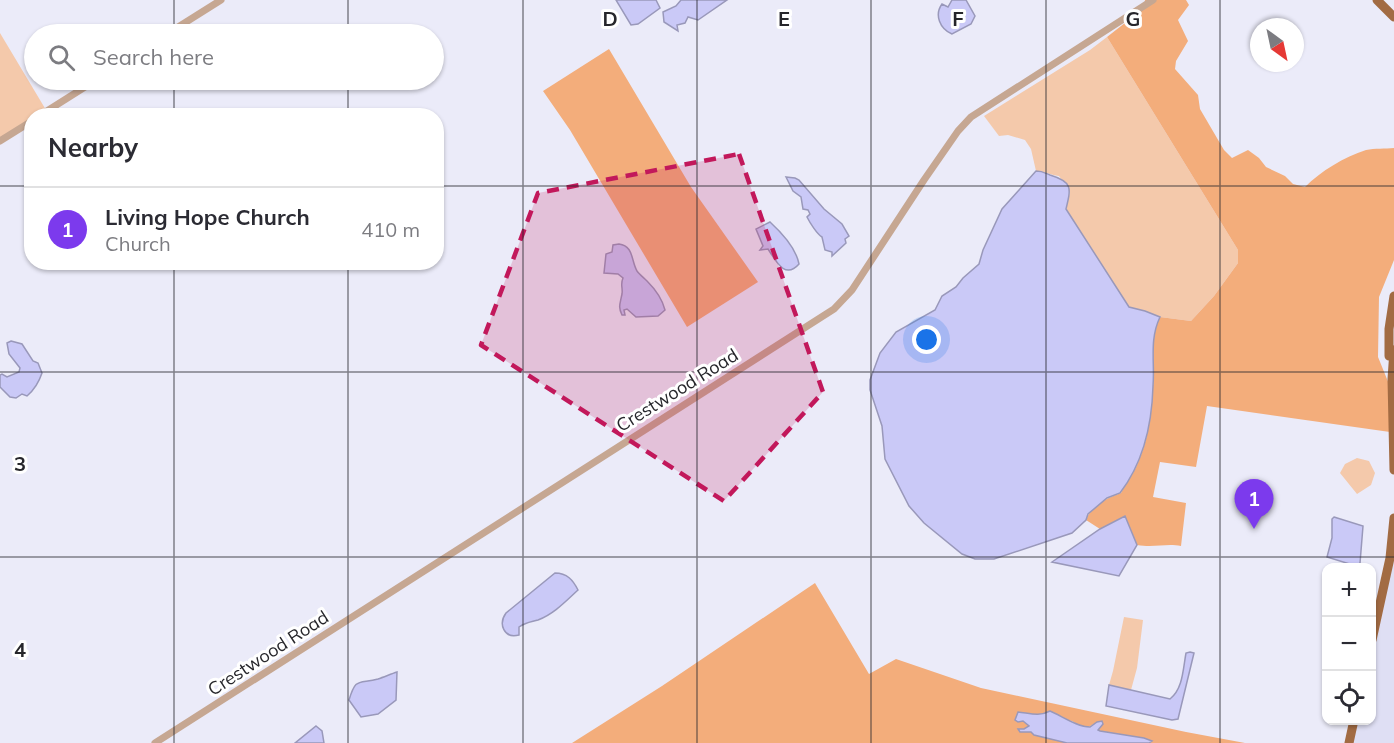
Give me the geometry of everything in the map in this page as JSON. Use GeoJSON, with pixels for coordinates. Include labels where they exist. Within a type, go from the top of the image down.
{"type":"FeatureCollection","features":[{"type":"Feature","properties":{"kind":"main road"},"geometry":{"type":"LineString","coordinates":[[1377,0],[1394,17]]}},
{"type":"Feature","properties":{"kind":"main road"},"geometry":{"type":"LineString","coordinates":[[1394,296],[1389,329],[1394,470]]}},
{"type":"Feature","properties":{"kind":"main road"},"geometry":{"type":"LineString","coordinates":[[1392,379],[1394,350]]}},
{"type":"Feature","properties":{"kind":"main road"},"geometry":{"type":"LineString","coordinates":[[1376,618],[1390,558],[1394,518]]}},
{"type":"Feature","properties":{"kind":"main road"},"geometry":{"type":"LineString","coordinates":[[1349,743],[1353,725]]}},
{"type":"Feature","properties":{"kind":"street"},"geometry":{"type":"LineString","coordinates":[[183,24],[221,0]]}},
{"type":"Feature","properties":{"kind":"street","name":"Crestwood Road"},"geometry":{"type":"LineString","coordinates":[[155,743],[834,309],[852,290],[963,124],[980,109],[1153,0]]}},
{"type":"Feature","properties":{"kind":"street"},"geometry":{"type":"LineString","coordinates":[[52,108],[80,90]]}},
{"type":"Feature","properties":{"kind":"street"},"geometry":{"type":"LineString","coordinates":[[0,141],[24,126]]}},
{"type":"Feature","properties":{"kind":"highlighted area"},"geometry":{"type":"Polygon","coordinates":[[[739,154],[823,392],[724,501],[481,345],[538,193],[739,154]]]}},
{"type":"Feature","properties":{"kind":"shaded area"},"geometry":{"type":"Polygon","coordinates":[[[1145,0],[1186,0],[1189,5],[1178,20],[1188,41],[1176,61],[1175,69],[1198,95],[1200,109],[1224,150],[1232,158],[1248,150],[1266,167],[1285,176],[1293,184],[1305,187],[1326,170],[1349,156],[1366,150],[1394,148],[1394,260],[1379,297],[1378,357],[1389,384],[1390,432],[1207,406],[1196,467],[1160,462],[1153,497],[1186,503],[1181,546],[1137,545],[1125,516],[1100,529],[1086,520],[1088,515],[1105,500],[1121,493],[1141,456],[1150,416],[1153,343],[1160,317],[1191,321],[1214,296],[1238,263],[1238,250],[1107,37],[1144,8],[1145,0]]]}},
{"type":"Feature","properties":{"kind":"shaded area"},"geometry":{"type":"Polygon","coordinates":[[[0,33],[24,73],[24,90],[34,90],[45,108],[24,108],[24,125],[0,141],[0,33]]]}},
{"type":"Feature","properties":{"kind":"shaded area"},"geometry":{"type":"Polygon","coordinates":[[[1107,37],[1238,250],[1238,263],[1214,296],[1191,321],[1160,317],[1129,307],[1066,209],[1070,192],[1059,176],[1036,171],[1031,149],[1025,140],[1008,135],[999,136],[984,116],[1107,37]]]}},
{"type":"Feature","properties":{"kind":"shaded area"},"geometry":{"type":"Polygon","coordinates":[[[609,49],[691,187],[758,282],[687,327],[570,130],[543,91],[609,49]]]}},
{"type":"Feature","properties":{"kind":"shaded area"},"geometry":{"type":"Polygon","coordinates":[[[1357,458],[1369,461],[1375,473],[1371,485],[1357,494],[1340,473],[1345,464],[1357,458]]]}},
{"type":"Feature","properties":{"kind":"shaded area"},"geometry":{"type":"Polygon","coordinates":[[[1394,554],[1394,743],[1353,743],[1356,725],[1376,725],[1376,637],[1394,554]]]}},
{"type":"Feature","properties":{"kind":"shaded area"},"geometry":{"type":"Polygon","coordinates":[[[815,583],[869,674],[896,659],[981,688],[1245,743],[1149,743],[1152,741],[1100,731],[1097,722],[1087,728],[1072,721],[1024,713],[1023,721],[1029,726],[1020,732],[1031,732],[1067,743],[572,743],[662,686],[815,583]]]}},
{"type":"Feature","properties":{"kind":"shaded area"},"geometry":{"type":"Polygon","coordinates":[[[1124,617],[1143,620],[1137,668],[1131,690],[1109,685],[1124,617]]]}},
{"type":"Feature","properties":{"kind":"water"},"geometry":{"type":"Polygon","coordinates":[[[616,0],[656,0],[660,8],[638,24],[631,25],[616,0]]]}},
{"type":"Feature","properties":{"kind":"water"},"geometry":{"type":"Polygon","coordinates":[[[681,0],[727,0],[698,20],[688,17],[685,23],[677,25],[678,31],[664,22],[663,12],[676,6],[681,0]]]}},
{"type":"Feature","properties":{"kind":"water"},"geometry":{"type":"Polygon","coordinates":[[[952,0],[966,0],[975,16],[971,24],[952,34],[944,29],[938,17],[942,4],[948,7],[952,0]]]}},
{"type":"Feature","properties":{"kind":"water"},"geometry":{"type":"Polygon","coordinates":[[[1036,171],[1066,183],[1069,196],[1066,209],[1129,307],[1160,317],[1153,343],[1151,414],[1145,442],[1128,481],[1120,493],[1107,498],[1088,514],[1086,520],[1072,533],[994,559],[975,559],[962,554],[924,523],[909,506],[885,459],[882,426],[870,390],[870,380],[880,353],[896,332],[935,310],[942,296],[956,287],[979,264],[1002,209],[1036,171]]]}},
{"type":"Feature","properties":{"kind":"water"},"geometry":{"type":"Polygon","coordinates":[[[786,177],[799,180],[824,209],[842,224],[849,236],[845,239],[846,243],[832,256],[832,252],[825,250],[822,237],[807,217],[810,214],[808,210],[803,209],[801,197],[793,191],[786,177]]]}},
{"type":"Feature","properties":{"kind":"water"},"geometry":{"type":"Polygon","coordinates":[[[770,222],[795,252],[799,264],[794,268],[789,270],[781,267],[768,249],[760,250],[763,246],[756,229],[770,222]]]}},
{"type":"Feature","properties":{"kind":"water"},"geometry":{"type":"Polygon","coordinates":[[[613,245],[624,245],[630,251],[637,271],[660,298],[665,310],[658,316],[636,317],[627,309],[624,310],[625,315],[622,315],[620,305],[623,278],[618,274],[604,273],[606,254],[612,252],[613,245]]]}},
{"type":"Feature","properties":{"kind":"water"},"geometry":{"type":"Polygon","coordinates":[[[11,341],[22,344],[33,361],[38,363],[42,373],[36,386],[27,396],[22,394],[16,398],[10,397],[0,387],[0,375],[7,377],[19,372],[20,368],[9,354],[7,343],[11,341]]]}},
{"type":"Feature","properties":{"kind":"water"},"geometry":{"type":"Polygon","coordinates":[[[1125,516],[1137,545],[1119,576],[1052,562],[1100,529],[1125,516]]]}},
{"type":"Feature","properties":{"kind":"water"},"geometry":{"type":"Polygon","coordinates":[[[1334,517],[1363,526],[1360,563],[1346,563],[1327,557],[1332,538],[1332,519],[1334,517]]]}},
{"type":"Feature","properties":{"kind":"water"},"geometry":{"type":"Polygon","coordinates":[[[555,573],[569,578],[578,590],[549,614],[519,627],[519,635],[506,633],[503,622],[506,613],[555,573]]]}},
{"type":"Feature","properties":{"kind":"water"},"geometry":{"type":"Polygon","coordinates":[[[1186,653],[1194,653],[1178,719],[1172,720],[1106,706],[1109,685],[1170,699],[1178,690],[1186,653]]]}},
{"type":"Feature","properties":{"kind":"water"},"geometry":{"type":"Polygon","coordinates":[[[397,672],[396,700],[378,714],[361,717],[349,700],[356,685],[397,672]]]}},
{"type":"Feature","properties":{"kind":"water"},"geometry":{"type":"Polygon","coordinates":[[[1050,711],[1080,725],[1090,727],[1102,721],[1103,724],[1098,730],[1100,731],[1152,741],[1149,743],[1067,743],[1034,735],[1031,732],[1020,732],[1018,729],[1029,726],[1023,721],[1015,720],[1018,712],[1038,714],[1050,711]]]}},
{"type":"Feature","properties":{"kind":"water"},"geometry":{"type":"Polygon","coordinates":[[[316,726],[322,731],[324,743],[295,743],[316,726]]]}},
{"type":"Feature","properties":{"kind":"place","name":"Living Hope Church"},"geometry":{"type":"Point","coordinates":[1254,529]}}]}
